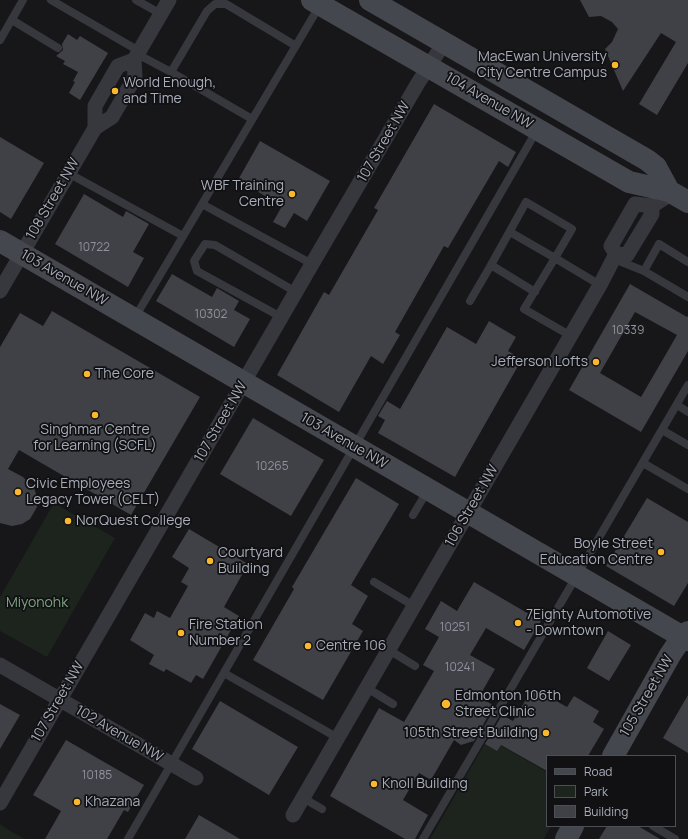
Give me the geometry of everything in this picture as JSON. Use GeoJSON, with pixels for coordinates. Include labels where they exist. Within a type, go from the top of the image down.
{"type":"FeatureCollection","features":[{"type":"Feature","properties":{"kind":"street","name":"108 Street NW"},"geometry":{"type":"LineString","coordinates":[[0,291],[94,128],[95,106],[118,66],[136,55],[169,0]]}},
{"type":"Feature","properties":{"kind":"street","name":"104 Avenue NW"},"geometry":{"type":"LineString","coordinates":[[370,0],[647,160],[656,167],[676,195]]}},
{"type":"Feature","properties":{"kind":"street","name":"104 Avenue NW"},"geometry":{"type":"LineString","coordinates":[[316,2],[629,182],[676,195]]}},
{"type":"Feature","properties":{"kind":"street","name":"107 Street NW"},"geometry":{"type":"LineString","coordinates":[[0,803],[281,317],[444,43]]}},
{"type":"Feature","properties":{"kind":"street","name":"108 Street NW"},"geometry":{"type":"LineString","coordinates":[[94,128],[112,117],[135,77],[136,55]]}},
{"type":"Feature","properties":{"kind":"street"},"geometry":{"type":"LineString","coordinates":[[615,257],[627,255],[652,214],[652,206],[676,195]]}},
{"type":"Feature","properties":{"kind":"street","name":"103 Avenue NW"},"geometry":{"type":"LineString","coordinates":[[0,241],[576,576],[687,631]]}},
{"type":"Feature","properties":{"kind":"street","name":"106 Street NW"},"geometry":{"type":"LineString","coordinates":[[293,815],[571,336],[615,257]]}},
{"type":"Feature","properties":{"kind":"street","name":"105 Street NW"},"geometry":{"type":"LineString","coordinates":[[614,755],[670,655],[687,631]]}},
{"type":"Feature","properties":{"kind":"street","name":"102 Avenue NW"},"geometry":{"type":"LineString","coordinates":[[0,665],[196,778]]}},
{"type":"Feature","properties":{"kind":"street"},"geometry":{"type":"LineString","coordinates":[[566,839],[572,827]]}},
{"type":"Feature","properties":{"kind":"lane"},"geometry":{"type":"LineString","coordinates":[[0,40],[23,0]]}},
{"type":"Feature","properties":{"kind":"lane"},"geometry":{"type":"LineString","coordinates":[[51,0],[136,55],[171,72],[252,119]]}},
{"type":"Feature","properties":{"kind":"lane"},"geometry":{"type":"LineString","coordinates":[[136,0],[161,14]]}},
{"type":"Feature","properties":{"kind":"lane"},"geometry":{"type":"LineString","coordinates":[[134,319],[296,46],[316,2]]}},
{"type":"Feature","properties":{"kind":"lane"},"geometry":{"type":"LineString","coordinates":[[171,72],[207,11],[215,4],[226,4],[296,46]]}},
{"type":"Feature","properties":{"kind":"lane"},"geometry":{"type":"LineString","coordinates":[[12,20],[58,48]]}},
{"type":"Feature","properties":{"kind":"lane"},"geometry":{"type":"LineString","coordinates":[[128,839],[537,130]]}},
{"type":"Feature","properties":{"kind":"lane"},"geometry":{"type":"LineString","coordinates":[[68,173],[183,236]]}},
{"type":"Feature","properties":{"kind":"lane"},"geometry":{"type":"LineString","coordinates":[[470,301],[526,202],[572,230],[524,309],[571,336]]}},
{"type":"Feature","properties":{"kind":"lane"},"geometry":{"type":"LineString","coordinates":[[202,204],[312,264]]}},
{"type":"Feature","properties":{"kind":"lane"},"geometry":{"type":"LineString","coordinates":[[510,232],[600,285]]}},
{"type":"Feature","properties":{"kind":"lane"},"geometry":{"type":"LineString","coordinates":[[281,317],[197,271],[194,260],[205,244],[215,245],[296,292]]}},
{"type":"Feature","properties":{"kind":"lane"},"geometry":{"type":"LineString","coordinates":[[644,271],[660,244],[688,262]]}},
{"type":"Feature","properties":{"kind":"lane"},"geometry":{"type":"LineString","coordinates":[[615,257],[644,271],[688,297]]}},
{"type":"Feature","properties":{"kind":"lane"},"geometry":{"type":"LineString","coordinates":[[491,265],[534,292]]}},
{"type":"Feature","properties":{"kind":"lane"},"geometry":{"type":"LineString","coordinates":[[423,839],[688,386]]}},
{"type":"Feature","properties":{"kind":"lane"},"geometry":{"type":"LineString","coordinates":[[677,405],[688,412]]}},
{"type":"Feature","properties":{"kind":"lane"},"geometry":{"type":"LineString","coordinates":[[662,430],[688,445]]}},
{"type":"Feature","properties":{"kind":"lane"},"geometry":{"type":"LineString","coordinates":[[643,463],[688,489]]}},
{"type":"Feature","properties":{"kind":"lane"},"geometry":{"type":"LineString","coordinates":[[413,515],[428,490]]}},
{"type":"Feature","properties":{"kind":"lane"},"geometry":{"type":"LineString","coordinates":[[374,582],[414,606]]}},
{"type":"Feature","properties":{"kind":"lane"},"geometry":{"type":"LineString","coordinates":[[389,650],[415,666]]}},
{"type":"Feature","properties":{"kind":"lane"},"geometry":{"type":"LineString","coordinates":[[224,673],[338,738]]}},
{"type":"Feature","properties":{"kind":"lane"},"geometry":{"type":"LineString","coordinates":[[367,688],[393,704]]}},
{"type":"Feature","properties":{"kind":"lane"},"geometry":{"type":"LineString","coordinates":[[303,798],[322,809]]}},
{"type":"Feature","properties":{"kind":"lane"},"geometry":{"type":"LineString","coordinates":[[655,827],[675,839]]}},
{"type":"Feature","properties":{"kind":"green space","name":"Miyonohk"},"geometry":{"type":"Polygon","coordinates":[[[54,503],[115,538],[47,657],[0,631],[0,597],[54,503]]]}},
{"type":"Feature","properties":{"kind":"green space"},"geometry":{"type":"Polygon","coordinates":[[[488,738],[546,771],[546,827],[550,827],[544,839],[430,839],[488,738]]]}},
{"type":"Feature","properties":{"kind":"green space"},"geometry":{"type":"Polygon","coordinates":[[[0,824],[12,832],[25,839],[0,839],[0,824]]]}},
{"type":"Feature","properties":{"kind":"building"},"geometry":{"type":"Polygon","coordinates":[[[580,0],[688,0],[688,63],[657,115],[639,104],[676,42],[661,33],[623,91],[605,49],[612,42],[618,29],[612,22],[601,16],[589,17],[580,0]]]}},
{"type":"Feature","properties":{"kind":"building"},"geometry":{"type":"Polygon","coordinates":[[[68,34],[77,40],[80,36],[108,53],[80,100],[69,93],[78,72],[63,64],[65,61],[56,56],[63,50],[62,44],[68,34]]]}},
{"type":"Feature","properties":{"kind":"building"},"geometry":{"type":"Polygon","coordinates":[[[434,104],[516,152],[508,167],[499,161],[448,248],[444,246],[395,332],[400,335],[383,364],[371,356],[339,412],[277,375],[324,292],[329,295],[378,210],[374,208],[434,104]]]}},
{"type":"Feature","properties":{"kind":"building"},"geometry":{"type":"Polygon","coordinates":[[[0,137],[44,163],[11,219],[0,212],[0,137]]]}},
{"type":"Feature","properties":{"kind":"building","name":"WBF Training Centre"},"geometry":{"type":"Polygon","coordinates":[[[260,141],[330,181],[307,221],[294,213],[285,228],[273,222],[282,206],[238,180],[260,141]]]}},
{"type":"Feature","properties":{"kind":"building"},"geometry":{"type":"Polygon","coordinates":[[[84,194],[123,217],[126,211],[149,224],[133,252],[144,258],[128,287],[55,244],[84,194]]]}},
{"type":"Feature","properties":{"kind":"building"},"geometry":{"type":"Polygon","coordinates":[[[172,274],[212,297],[217,288],[239,301],[234,310],[250,319],[234,347],[156,301],[172,274]]]}},
{"type":"Feature","properties":{"kind":"building","name":"Jefferson Lofts"},"geometry":{"type":"Polygon","coordinates":[[[630,284],[687,317],[688,316],[688,351],[641,432],[569,390],[630,284]],[[635,312],[600,373],[641,397],[677,335],[635,312]]]}},
{"type":"Feature","properties":{"kind":"building","name":"Singhmar Centre for Learning (SCFL)"},"geometry":{"type":"Polygon","coordinates":[[[52,311],[200,397],[131,515],[19,450],[8,469],[23,477],[34,488],[37,497],[37,507],[30,519],[22,524],[12,526],[0,523],[0,347],[20,313],[43,326],[52,311]]]}},
{"type":"Feature","properties":{"kind":"building"},"geometry":{"type":"Polygon","coordinates":[[[489,321],[516,337],[508,351],[522,359],[455,477],[378,433],[385,420],[378,416],[387,401],[400,409],[447,327],[476,344],[489,321]]]}},
{"type":"Feature","properties":{"kind":"building"},"geometry":{"type":"Polygon","coordinates":[[[253,418],[324,460],[291,516],[220,474],[253,418]]]}},
{"type":"Feature","properties":{"kind":"building"},"geometry":{"type":"Polygon","coordinates":[[[356,478],[399,504],[351,585],[368,596],[352,624],[363,631],[323,700],[253,660],[294,589],[292,587],[356,478]]]}},
{"type":"Feature","properties":{"kind":"building"},"geometry":{"type":"Polygon","coordinates":[[[647,498],[688,522],[688,583],[674,606],[606,566],[647,498]]]}},
{"type":"Feature","properties":{"kind":"building","name":"Fire Station Number 2"},"geometry":{"type":"Polygon","coordinates":[[[189,529],[248,564],[224,607],[239,616],[203,679],[196,675],[191,683],[166,669],[164,672],[149,664],[154,655],[130,640],[145,613],[154,618],[157,611],[170,618],[188,586],[181,582],[189,568],[172,557],[189,529]]]}},
{"type":"Feature","properties":{"kind":"building"},"geometry":{"type":"Polygon","coordinates":[[[474,582],[541,621],[524,650],[486,628],[470,655],[495,669],[479,697],[493,705],[491,708],[492,709],[474,741],[461,745],[454,740],[431,780],[419,773],[403,800],[428,815],[415,839],[405,839],[330,796],[379,708],[404,722],[434,671],[423,665],[439,637],[425,629],[441,601],[457,611],[474,582]]]}},
{"type":"Feature","properties":{"kind":"building"},"geometry":{"type":"Polygon","coordinates":[[[608,631],[631,645],[609,681],[587,668],[608,631]]]}},
{"type":"Feature","properties":{"kind":"building","name":"105th Street Building"},"geometry":{"type":"Polygon","coordinates":[[[533,688],[567,707],[574,696],[599,711],[593,722],[604,729],[589,755],[546,755],[546,770],[501,745],[497,751],[485,744],[502,715],[513,721],[533,688]]]}},
{"type":"Feature","properties":{"kind":"building"},"geometry":{"type":"Polygon","coordinates":[[[688,695],[688,753],[663,738],[688,695]]]}},
{"type":"Feature","properties":{"kind":"building"},"geometry":{"type":"Polygon","coordinates":[[[220,701],[298,747],[269,795],[192,749],[220,701]]]}},
{"type":"Feature","properties":{"kind":"building"},"geometry":{"type":"Polygon","coordinates":[[[0,704],[20,715],[0,749],[0,704]]]}},
{"type":"Feature","properties":{"kind":"building"},"geometry":{"type":"Polygon","coordinates":[[[66,740],[144,785],[128,812],[124,810],[107,839],[45,839],[61,811],[33,795],[66,740]]]}},
{"type":"Feature","properties":{"kind":"building"},"geometry":{"type":"Polygon","coordinates":[[[199,815],[240,839],[185,839],[199,815]]]}},
{"type":"Feature","properties":{"kind":"building"},"geometry":{"type":"Polygon","coordinates":[[[606,827],[640,827],[660,839],[599,839],[606,827]]]}},
{"type":"Feature","properties":{"kind":"place","name":"MacEwan University City Centre Campus"},"geometry":{"type":"Point","coordinates":[615,65]}},
{"type":"Feature","properties":{"kind":"place","name":"World Enough, and Time"},"geometry":{"type":"Point","coordinates":[115,91]}},
{"type":"Feature","properties":{"kind":"place","name":"WBF Training Centre"},"geometry":{"type":"Point","coordinates":[292,194]}},
{"type":"Feature","properties":{"kind":"place","name":"Jefferson Lofts"},"geometry":{"type":"Point","coordinates":[596,362]}},
{"type":"Feature","properties":{"kind":"place","name":"The Core"},"geometry":{"type":"Point","coordinates":[87,374]}},
{"type":"Feature","properties":{"kind":"place","name":"Singhmar Centre for Learning (SCFL)"},"geometry":{"type":"Point","coordinates":[95,415]}},
{"type":"Feature","properties":{"kind":"place","name":"Civic Employees Legacy Tower (CELT)"},"geometry":{"type":"Point","coordinates":[18,492]}},
{"type":"Feature","properties":{"kind":"place","name":"NorQuest College"},"geometry":{"type":"Point","coordinates":[68,521]}},
{"type":"Feature","properties":{"kind":"place","name":"Boyle Street Education Centre"},"geometry":{"type":"Point","coordinates":[661,552]}},
{"type":"Feature","properties":{"kind":"place","name":"Courtyard Building"},"geometry":{"type":"Point","coordinates":[210,561]}},
{"type":"Feature","properties":{"kind":"place","name":"7Eighty Automotive - Downtown"},"geometry":{"type":"Point","coordinates":[518,623]}},
{"type":"Feature","properties":{"kind":"place","name":"Fire Station Number 2"},"geometry":{"type":"Point","coordinates":[181,633]}},
{"type":"Feature","properties":{"kind":"place","name":"Centre 106"},"geometry":{"type":"Point","coordinates":[308,646]}},
{"type":"Feature","properties":{"kind":"place","name":"Edmonton 106th Street Clinic"},"geometry":{"type":"Point","coordinates":[446,704]}},
{"type":"Feature","properties":{"kind":"place","name":"105th Street Building"},"geometry":{"type":"Point","coordinates":[546,733]}},
{"type":"Feature","properties":{"kind":"place","name":"Knoll Building"},"geometry":{"type":"Point","coordinates":[374,784]}},
{"type":"Feature","properties":{"kind":"place","name":"Khazana"},"geometry":{"type":"Point","coordinates":[77,802]}}]}
